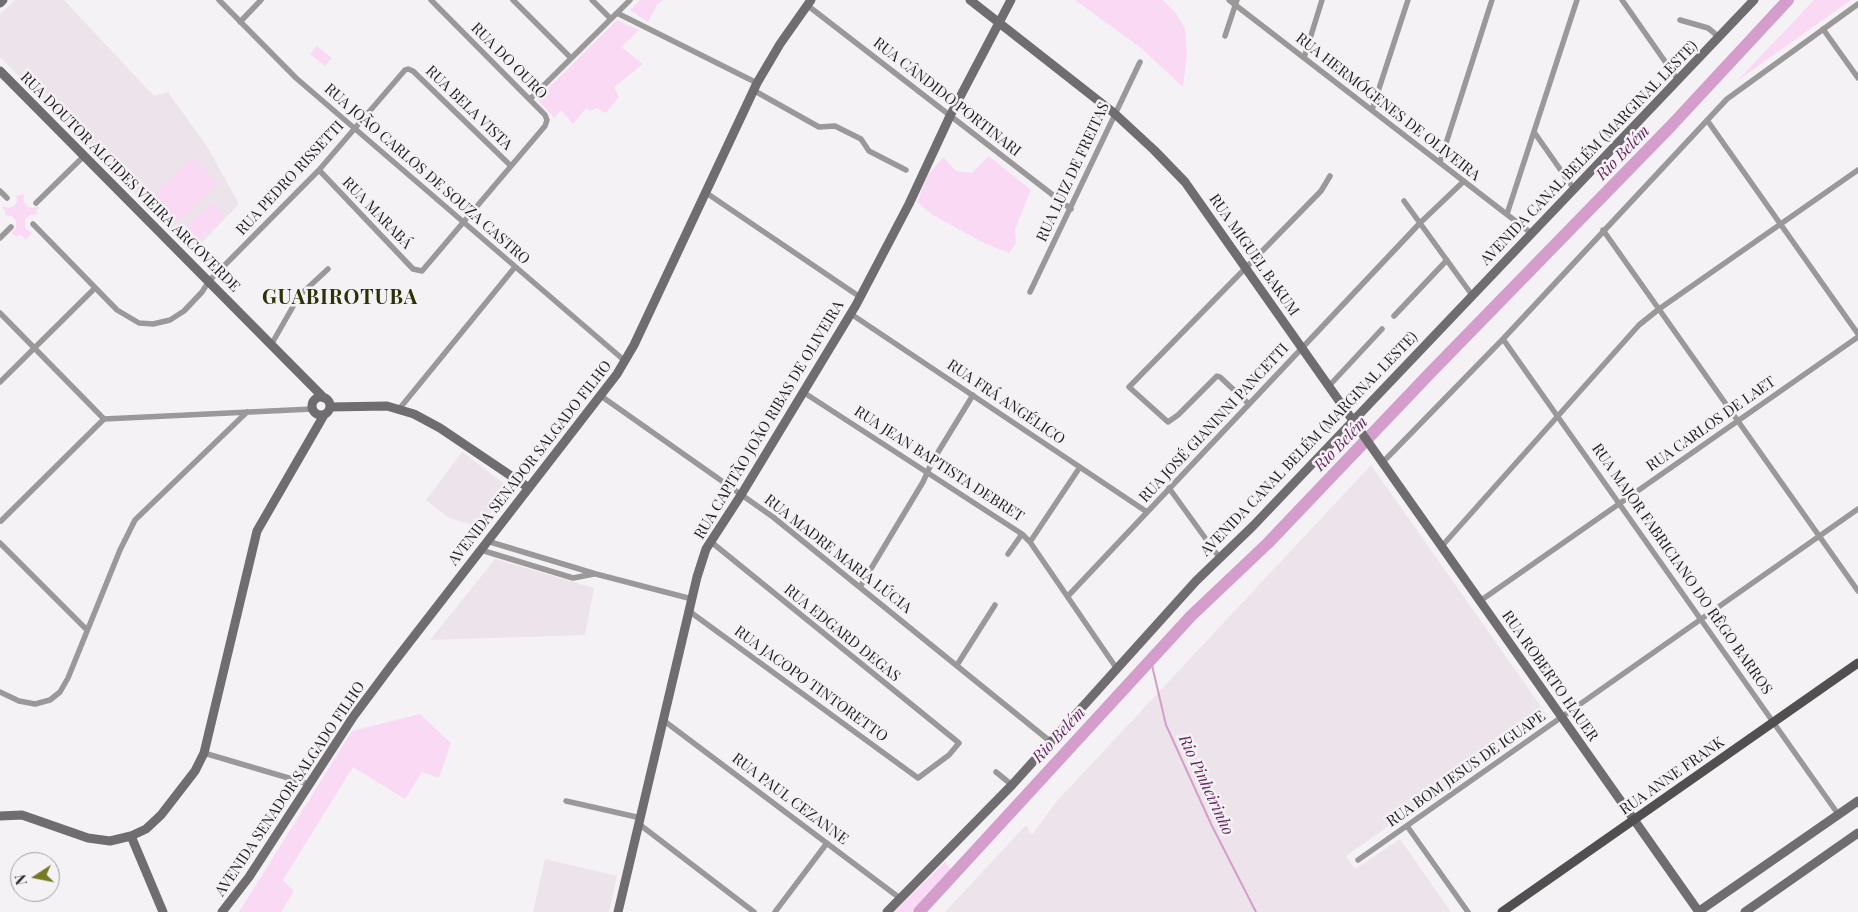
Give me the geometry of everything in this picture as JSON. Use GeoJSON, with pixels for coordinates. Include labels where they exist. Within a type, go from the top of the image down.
{"type":"FeatureCollection","features":[{"type":"Feature","properties":{"kind":"main road","name":"RUA ANNE FRANK"},"geometry":{"type":"LineString","coordinates":[[1502,912],[1858,663]]}},
{"type":"Feature","properties":{"kind":"street","name":"RUA JOÃO CARLOS DE SOUZA CASTRO"},"geometry":{"type":"LineString","coordinates":[[218,0],[291,73],[625,362]]}},
{"type":"Feature","properties":{"kind":"street"},"geometry":{"type":"LineString","coordinates":[[240,22],[261,0]]}},
{"type":"Feature","properties":{"kind":"street","name":"RUA DO OURO"},"geometry":{"type":"LineString","coordinates":[[431,0],[545,115],[547,120],[545,126],[511,166]]}},
{"type":"Feature","properties":{"kind":"street"},"geometry":{"type":"LineString","coordinates":[[513,0],[571,58]]}},
{"type":"Feature","properties":{"kind":"street"},"geometry":{"type":"LineString","coordinates":[[592,0],[611,19]]}},
{"type":"Feature","properties":{"kind":"street"},"geometry":{"type":"LineString","coordinates":[[530,99],[630,0]]}},
{"type":"Feature","properties":{"kind":"street","name":"RUA MIGUEL BAKUM"},"geometry":{"type":"LineString","coordinates":[[970,0],[1114,113],[1185,182],[1380,459]]}},
{"type":"Feature","properties":{"kind":"street","name":"RUA CAPITÃO JOÃO RIBAS DE OLIVEIRA"},"geometry":{"type":"LineString","coordinates":[[618,912],[702,558],[710,541],[741,494],[851,314],[909,204],[950,116],[1011,0]]}},
{"type":"Feature","properties":{"kind":"street","name":"RUA HERMÓGENES DE OLIVEIRA"},"geometry":{"type":"LineString","coordinates":[[1229,0],[1236,2],[1304,58],[1531,233]]}},
{"type":"Feature","properties":{"kind":"street"},"geometry":{"type":"LineString","coordinates":[[1304,58],[1322,0]]}},
{"type":"Feature","properties":{"kind":"street"},"geometry":{"type":"LineString","coordinates":[[1372,110],[1408,0]]}},
{"type":"Feature","properties":{"kind":"street"},"geometry":{"type":"LineString","coordinates":[[1440,162],[1492,0]]}},
{"type":"Feature","properties":{"kind":"street"},"geometry":{"type":"LineString","coordinates":[[1507,214],[1577,0]]}},
{"type":"Feature","properties":{"kind":"street"},"geometry":{"type":"LineString","coordinates":[[1622,0],[1678,80]]}},
{"type":"Feature","properties":{"kind":"street","name":"AVENIDA CANAL BELÉM (MARGINAL LESTE)"},"geometry":{"type":"LineString","coordinates":[[887,912],[1012,785],[1186,591],[1355,423],[1472,295],[1754,0]]}},
{"type":"Feature","properties":{"kind":"street","name":"AVENIDA SENADOR SALGADO FILHO"},"geometry":{"type":"LineString","coordinates":[[222,912],[245,883],[353,717],[487,541],[601,396],[625,362],[755,87],[780,44],[809,2]]}},
{"type":"Feature","properties":{"kind":"street","name":"RUA CÂNDIDO PORTINARI"},"geometry":{"type":"LineString","coordinates":[[809,2],[950,116],[1071,210]]}},
{"type":"Feature","properties":{"kind":"street"},"geometry":{"type":"LineString","coordinates":[[1225,36],[1236,2]]}},
{"type":"Feature","properties":{"kind":"street"},"geometry":{"type":"LineString","coordinates":[[1380,459],[1503,339],[1603,230],[1735,93],[1858,4]]}},
{"type":"Feature","properties":{"kind":"street"},"geometry":{"type":"LineString","coordinates":[[617,12],[755,87],[819,126],[835,126],[861,139],[869,151],[906,170]]}},
{"type":"Feature","properties":{"kind":"street"},"geometry":{"type":"LineString","coordinates":[[1680,20],[1708,28],[1719,37]]}},
{"type":"Feature","properties":{"kind":"street"},"geometry":{"type":"LineString","coordinates":[[1823,29],[1858,78]]}},
{"type":"Feature","properties":{"kind":"street","name":"RUA LUIZ DE FREITAS"},"geometry":{"type":"LineString","coordinates":[[1030,292],[1071,210],[1114,113],[1140,62]]}},
{"type":"Feature","properties":{"kind":"street","name":"RUA PEDRO RISSETTI"},"geometry":{"type":"LineString","coordinates":[[33,224],[124,316],[139,323],[162,323],[177,316],[202,292],[209,282],[319,170],[354,128],[408,69]]}},
{"type":"Feature","properties":{"kind":"street","name":"RUA BELA VISTA"},"geometry":{"type":"LineString","coordinates":[[408,69],[511,166]]}},
{"type":"Feature","properties":{"kind":"street","name":"RUA DOUTOR ALCIDES VIEIRA ARCOVERDE"},"geometry":{"type":"LineString","coordinates":[[0,71],[324,398]]}},
{"type":"Feature","properties":{"kind":"street"},"geometry":{"type":"LineString","coordinates":[[1707,120],[1858,336]]}},
{"type":"Feature","properties":{"kind":"street"},"geometry":{"type":"LineString","coordinates":[[1534,132],[1574,189]]}},
{"type":"Feature","properties":{"kind":"street"},"geometry":{"type":"LineString","coordinates":[[36,203],[84,156]]}},
{"type":"Feature","properties":{"kind":"street"},"geometry":{"type":"LineString","coordinates":[[464,222],[511,166]]}},
{"type":"Feature","properties":{"kind":"street","name":"RUA MARABÁ"},"geometry":{"type":"LineString","coordinates":[[319,170],[413,269],[419,271],[424,269],[464,222]]}},
{"type":"Feature","properties":{"kind":"street"},"geometry":{"type":"LineString","coordinates":[[1442,546],[1631,333],[1659,309],[1858,170]]}},
{"type":"Feature","properties":{"kind":"street"},"geometry":{"type":"LineString","coordinates":[[1249,404],[1217,376],[1178,415],[1168,422],[1129,387],[1321,191],[1330,176]]}},
{"type":"Feature","properties":{"kind":"street","name":"RUA JOSÉ GIANINNI PANCETTI"},"geometry":{"type":"LineString","coordinates":[[1068,596],[1420,223],[1464,181]]}},
{"type":"Feature","properties":{"kind":"street"},"geometry":{"type":"LineString","coordinates":[[0,191],[7,198]]}},
{"type":"Feature","properties":{"kind":"street"},"geometry":{"type":"LineString","coordinates":[[705,192],[860,297]]}},
{"type":"Feature","properties":{"kind":"street"},"geometry":{"type":"LineString","coordinates":[[1404,201],[1472,295]]}},
{"type":"Feature","properties":{"kind":"street"},"geometry":{"type":"LineString","coordinates":[[0,238],[11,227]]}},
{"type":"Feature","properties":{"kind":"street"},"geometry":{"type":"LineString","coordinates":[[1603,230],[1858,592]]}},
{"type":"Feature","properties":{"kind":"street"},"geometry":{"type":"LineString","coordinates":[[1394,316],[1447,260]]}},
{"type":"Feature","properties":{"kind":"street"},"geometry":{"type":"LineString","coordinates":[[400,408],[515,267]]}},
{"type":"Feature","properties":{"kind":"street"},"geometry":{"type":"LineString","coordinates":[[271,345],[297,298],[328,269]]}},
{"type":"Feature","properties":{"kind":"street"},"geometry":{"type":"LineString","coordinates":[[0,382],[95,288]]}},
{"type":"Feature","properties":{"kind":"street"},"geometry":{"type":"LineString","coordinates":[[0,313],[104,419]]}},
{"type":"Feature","properties":{"kind":"street","name":"RUA FRÁ ANGÉLICO"},"geometry":{"type":"LineString","coordinates":[[851,314],[1147,512]]}},
{"type":"Feature","properties":{"kind":"street"},"geometry":{"type":"LineString","coordinates":[[1329,386],[1382,329]]}},
{"type":"Feature","properties":{"kind":"street","name":"RUA CARLOS DE LAET"},"geometry":{"type":"LineString","coordinates":[[1480,601],[1858,336]]}},
{"type":"Feature","properties":{"kind":"street","name":"RUA MAJOR FABRICIANO DO RÊGO BARROS"},"geometry":{"type":"LineString","coordinates":[[1503,339],[1838,814]]}},
{"type":"Feature","properties":{"kind":"street","name":"RUA JEAN BAPTISTA DEBRET"},"geometry":{"type":"LineString","coordinates":[[804,392],[1022,534],[1030,542],[1118,668]]}},
{"type":"Feature","properties":{"kind":"street"},"geometry":{"type":"LineString","coordinates":[[860,587],[972,395]]}},
{"type":"Feature","properties":{"kind":"street","name":"RUA MADRE MARIA LÚCIA"},"geometry":{"type":"LineString","coordinates":[[601,396],[773,517],[1052,742]]}},
{"type":"Feature","properties":{"kind":"street"},"geometry":{"type":"LineString","coordinates":[[0,816],[22,815],[95,840],[117,840],[132,836],[146,829],[158,818],[195,771],[204,753],[257,531],[327,411],[328,401],[324,398],[314,400],[312,409]]}},
{"type":"Feature","properties":{"kind":"street"},"geometry":{"type":"LineString","coordinates":[[1,521],[104,419],[312,409],[318,415],[327,411],[380,406],[400,408],[433,424],[529,488]]}},
{"type":"Feature","properties":{"kind":"street"},"geometry":{"type":"LineString","coordinates":[[0,692],[19,701],[35,704],[43,703],[55,696],[64,686],[120,550],[135,520],[247,412]]}},
{"type":"Feature","properties":{"kind":"street","name":"RUA ROBERTO HAUER"},"geometry":{"type":"LineString","coordinates":[[1380,459],[1698,912]]}},
{"type":"Feature","properties":{"kind":"street"},"geometry":{"type":"LineString","coordinates":[[1030,542],[1080,467]]}},
{"type":"Feature","properties":{"kind":"street"},"geometry":{"type":"LineString","coordinates":[[1169,488],[1219,557]]}},
{"type":"Feature","properties":{"kind":"street","name":"RUA BOM JESUS DE IGUAPE"},"geometry":{"type":"LineString","coordinates":[[1358,860],[1858,510]]}},
{"type":"Feature","properties":{"kind":"street"},"geometry":{"type":"LineString","coordinates":[[1008,554],[1022,534]]}},
{"type":"Feature","properties":{"kind":"street"},"geometry":{"type":"LineString","coordinates":[[487,541],[596,574],[692,599]]}},
{"type":"Feature","properties":{"kind":"street","name":"RUA EDGARD DEGAS"},"geometry":{"type":"LineString","coordinates":[[710,541],[959,743],[949,755],[918,778]]}},
{"type":"Feature","properties":{"kind":"street"},"geometry":{"type":"LineString","coordinates":[[0,542],[87,630]]}},
{"type":"Feature","properties":{"kind":"street"},"geometry":{"type":"LineString","coordinates":[[481,550],[573,578],[596,574]]}},
{"type":"Feature","properties":{"kind":"street"},"geometry":{"type":"LineString","coordinates":[[957,665],[995,605]]}},
{"type":"Feature","properties":{"kind":"street","name":"RUA JACOPO TINTORETTO"},"geometry":{"type":"LineString","coordinates":[[689,611],[918,778]]}},
{"type":"Feature","properties":{"kind":"street","name":"RUA PAUL CEZANNE"},"geometry":{"type":"LineString","coordinates":[[664,720],[901,899]]}},
{"type":"Feature","properties":{"kind":"street"},"geometry":{"type":"LineString","coordinates":[[204,753],[309,784]]}},
{"type":"Feature","properties":{"kind":"street"},"geometry":{"type":"LineString","coordinates":[[996,772],[1012,785]]}},
{"type":"Feature","properties":{"kind":"street"},"geometry":{"type":"LineString","coordinates":[[1698,912],[1858,800]]}},
{"type":"Feature","properties":{"kind":"street"},"geometry":{"type":"LineString","coordinates":[[566,801],[640,821],[754,912]]}},
{"type":"Feature","properties":{"kind":"street"},"geometry":{"type":"LineString","coordinates":[[1407,826],[1468,912]]}},
{"type":"Feature","properties":{"kind":"street"},"geometry":{"type":"LineString","coordinates":[[132,836],[163,912]]}},
{"type":"Feature","properties":{"kind":"street"},"geometry":{"type":"LineString","coordinates":[[1745,912],[1857,837]]}},
{"type":"Feature","properties":{"kind":"street"},"geometry":{"type":"LineString","coordinates":[[775,912],[827,843]]}},
{"type":"Feature","properties":{"kind":"shaded area"},"geometry":{"type":"Polygon","coordinates":[[[15,0],[64,0],[154,96],[168,92],[208,148],[239,204],[193,252],[0,57],[0,14],[15,0]]]}},
{"type":"Feature","properties":{"kind":"shaded area"},"geometry":{"type":"Polygon","coordinates":[[[640,0],[663,0],[657,5],[648,22],[630,10],[640,0]]]}},
{"type":"Feature","properties":{"kind":"shaded area"},"geometry":{"type":"Polygon","coordinates":[[[1075,0],[1163,0],[1175,12],[1185,28],[1187,53],[1183,87],[1141,48],[1075,0]]]}},
{"type":"Feature","properties":{"kind":"shaded area"},"geometry":{"type":"Polygon","coordinates":[[[1814,0],[1851,0],[1737,81],[1814,0]]]}},
{"type":"Feature","properties":{"kind":"shaded area"},"geometry":{"type":"Polygon","coordinates":[[[617,20],[639,30],[621,47],[643,64],[614,87],[619,97],[606,113],[597,108],[590,111],[586,108],[573,124],[561,110],[554,118],[537,99],[617,20]]]}},
{"type":"Feature","properties":{"kind":"shaded area"},"geometry":{"type":"Polygon","coordinates":[[[317,46],[332,58],[325,66],[310,54],[317,46]]]}},
{"type":"Feature","properties":{"kind":"shaded area"},"geometry":{"type":"Polygon","coordinates":[[[989,156],[1031,190],[1015,229],[1016,243],[1009,253],[986,244],[931,214],[917,202],[928,175],[943,157],[956,171],[972,173],[989,156]]]}},
{"type":"Feature","properties":{"kind":"shaded area"},"geometry":{"type":"Polygon","coordinates":[[[193,157],[218,183],[177,223],[152,197],[193,157]]]}},
{"type":"Feature","properties":{"kind":"shaded area"},"geometry":{"type":"Polygon","coordinates":[[[23,194],[24,202],[28,207],[38,206],[39,208],[36,211],[38,214],[30,215],[25,220],[25,228],[32,233],[26,240],[20,234],[16,237],[12,233],[16,228],[16,221],[12,216],[5,215],[5,210],[2,207],[14,206],[17,201],[16,196],[23,194]]]}},
{"type":"Feature","properties":{"kind":"shaded area"},"geometry":{"type":"Polygon","coordinates":[[[212,203],[225,217],[198,242],[185,228],[212,203]]]}},
{"type":"Feature","properties":{"kind":"shaded area"},"geometry":{"type":"Polygon","coordinates":[[[462,452],[509,487],[480,527],[449,518],[426,500],[462,452]]]}},
{"type":"Feature","properties":{"kind":"shaded area"},"geometry":{"type":"Polygon","coordinates":[[[1371,465],[1547,715],[1346,856],[1355,869],[1400,839],[1451,912],[945,912],[1026,825],[1032,835],[1056,802],[1371,465]]]}},
{"type":"Feature","properties":{"kind":"shaded area"},"geometry":{"type":"Polygon","coordinates":[[[495,559],[594,588],[585,635],[430,640],[495,559]]]}},
{"type":"Feature","properties":{"kind":"shaded area"},"geometry":{"type":"Polygon","coordinates":[[[420,714],[451,743],[439,778],[422,772],[405,799],[353,767],[283,880],[294,891],[281,912],[239,912],[352,731],[420,714]]]}},
{"type":"Feature","properties":{"kind":"shaded area"},"geometry":{"type":"Polygon","coordinates":[[[545,859],[617,876],[609,912],[533,912],[545,859]]]}},
{"type":"Feature","properties":{"kind":"shaded area"},"geometry":{"type":"Polygon","coordinates":[[[945,862],[951,869],[911,912],[894,912],[945,862]]]}},
{"type":"Feature","properties":{"kind":"waterway","name":"Rio Belém"},"geometry":{"type":"LineString","coordinates":[[919,912],[1191,616],[1268,543],[1432,371],[1670,127],[1788,0]]}},
{"type":"Feature","properties":{"kind":"waterway","name":"Rio Pinheirinho"},"geometry":{"type":"LineString","coordinates":[[1151,661],[1166,725],[1212,826],[1256,912]]}},
{"type":"Feature","properties":{"kind":"district","name":"GUABIROTUBA"},"geometry":{"type":"Point","coordinates":[340,298]}}]}
